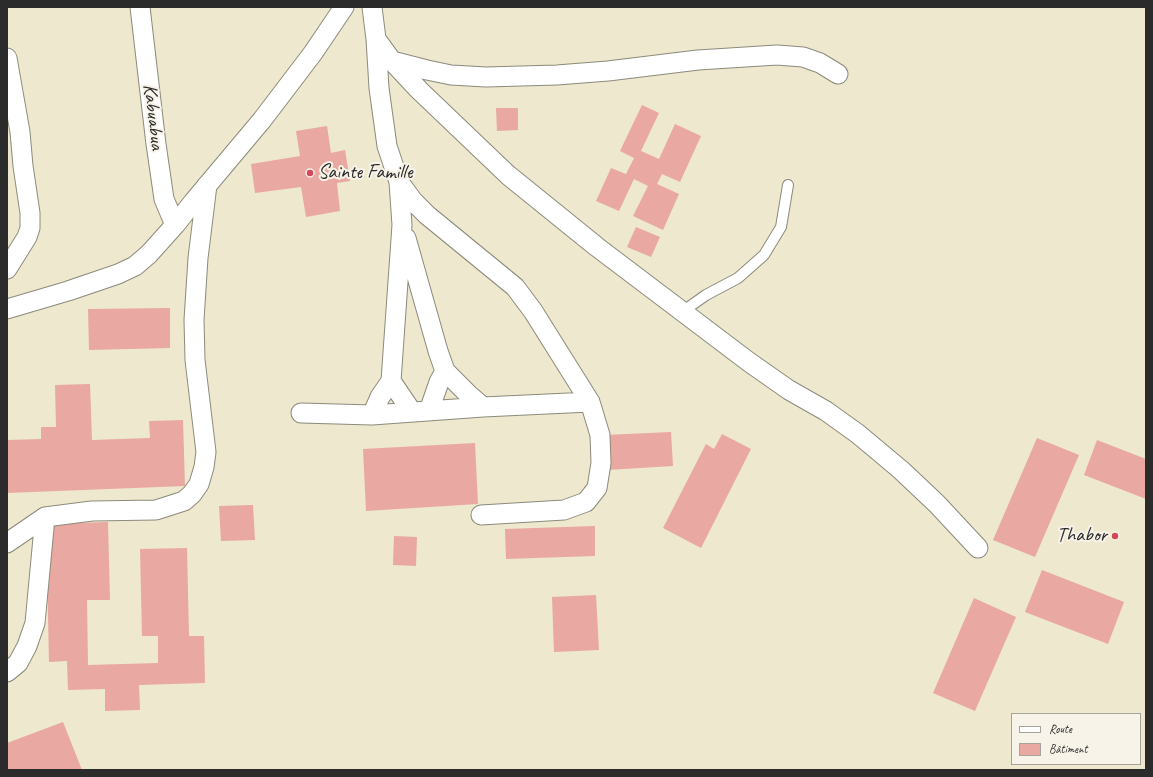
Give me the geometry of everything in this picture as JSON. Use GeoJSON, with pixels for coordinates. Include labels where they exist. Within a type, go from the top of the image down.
{"type":"FeatureCollection","features":[{"type":"Feature","properties":{"kind":"street","name":"Kabuabua"},"geometry":{"type":"LineString","coordinates":[[140,7],[164,199],[175,225]]}},
{"type":"Feature","properties":{"kind":"street"},"geometry":{"type":"LineString","coordinates":[[7,309],[118,274],[135,266],[149,254],[262,120],[287,88],[344,7]]}},
{"type":"Feature","properties":{"kind":"street"},"geometry":{"type":"LineString","coordinates":[[372,7],[376,39],[379,88],[388,146],[399,182],[402,225],[391,381],[380,397],[372,414]]}},
{"type":"Feature","properties":{"kind":"street"},"geometry":{"type":"LineString","coordinates":[[376,39],[392,61],[419,90],[508,175],[597,247],[682,312],[789,390],[826,411],[858,434],[901,470],[937,504],[978,548]]}},
{"type":"Feature","properties":{"kind":"street"},"geometry":{"type":"LineString","coordinates":[[392,61],[451,75],[486,77],[557,75],[608,71],[698,60],[777,55],[803,57],[820,63],[838,74]]}},
{"type":"Feature","properties":{"kind":"street"},"geometry":{"type":"LineString","coordinates":[[7,58],[20,132],[30,213],[30,228],[27,237],[7,269]]}},
{"type":"Feature","properties":{"kind":"street"},"geometry":{"type":"LineString","coordinates":[[399,182],[427,215],[514,287],[533,311],[590,402],[600,435],[601,463],[597,488],[586,502],[564,510],[482,516]]}},
{"type":"Feature","properties":{"kind":"street"},"geometry":{"type":"LineString","coordinates":[[7,543],[45,517],[92,511],[156,510],[184,501],[192,494],[199,484],[204,468],[206,452],[195,360],[194,320],[198,258],[207,185]]}},
{"type":"Feature","properties":{"kind":"street"},"geometry":{"type":"LineString","coordinates":[[164,199],[179,198],[194,201]]}},
{"type":"Feature","properties":{"kind":"street"},"geometry":{"type":"LineString","coordinates":[[402,225],[445,371],[483,407]]}},
{"type":"Feature","properties":{"kind":"street"},"geometry":{"type":"LineString","coordinates":[[420,412],[445,371]]}},
{"type":"Feature","properties":{"kind":"street"},"geometry":{"type":"LineString","coordinates":[[391,381],[420,412]]}},
{"type":"Feature","properties":{"kind":"street"},"geometry":{"type":"LineString","coordinates":[[301,413],[372,414],[590,402]]}},
{"type":"Feature","properties":{"kind":"street"},"geometry":{"type":"LineString","coordinates":[[7,672],[18,663],[27,646],[35,622],[45,517]]}},
{"type":"Feature","properties":{"kind":"lane"},"geometry":{"type":"LineString","coordinates":[[682,312],[706,295],[738,278],[764,255],[781,227],[788,186]]}},
{"type":"Feature","properties":{"kind":"building"},"geometry":{"type":"Polygon","coordinates":[[[642,105],[659,113],[641,151],[659,159],[675,124],[701,136],[680,182],[662,174],[657,184],[679,194],[663,230],[633,216],[648,186],[634,179],[619,211],[596,201],[611,168],[626,174],[634,158],[620,151],[642,105]]]}},
{"type":"Feature","properties":{"kind":"building"},"geometry":{"type":"Polygon","coordinates":[[[496,108],[518,108],[518,130],[497,131],[496,108]]]}},
{"type":"Feature","properties":{"kind":"building"},"geometry":{"type":"Polygon","coordinates":[[[327,126],[331,153],[345,150],[350,181],[337,183],[340,211],[306,217],[301,187],[255,193],[251,164],[300,156],[296,131],[327,126]]]}},
{"type":"Feature","properties":{"kind":"building"},"geometry":{"type":"Polygon","coordinates":[[[636,227],[660,237],[651,257],[627,247],[636,227]]]}},
{"type":"Feature","properties":{"kind":"building"},"geometry":{"type":"Polygon","coordinates":[[[170,308],[170,348],[89,350],[88,309],[170,308]]]}},
{"type":"Feature","properties":{"kind":"building"},"geometry":{"type":"Polygon","coordinates":[[[90,384],[92,440],[150,438],[149,421],[183,420],[185,486],[7,493],[7,440],[41,439],[41,427],[56,427],[55,385],[90,384]]]}},
{"type":"Feature","properties":{"kind":"building"},"geometry":{"type":"Polygon","coordinates":[[[671,432],[673,466],[607,470],[605,435],[671,432]]]}},
{"type":"Feature","properties":{"kind":"building"},"geometry":{"type":"Polygon","coordinates":[[[722,434],[751,449],[701,548],[663,528],[706,444],[714,449],[722,434]]]}},
{"type":"Feature","properties":{"kind":"building"},"geometry":{"type":"Polygon","coordinates":[[[1037,438],[1079,455],[1035,557],[993,540],[1037,438]]]}},
{"type":"Feature","properties":{"kind":"building"},"geometry":{"type":"Polygon","coordinates":[[[1097,440],[1146,459],[1146,499],[1084,475],[1097,440]]]}},
{"type":"Feature","properties":{"kind":"building"},"geometry":{"type":"Polygon","coordinates":[[[475,443],[478,504],[366,511],[363,449],[475,443]]]}},
{"type":"Feature","properties":{"kind":"building"},"geometry":{"type":"Polygon","coordinates":[[[253,505],[255,540],[221,541],[219,506],[253,505]]]}},
{"type":"Feature","properties":{"kind":"building"},"geometry":{"type":"Polygon","coordinates":[[[108,522],[110,600],[87,600],[88,665],[158,663],[158,636],[142,636],[140,549],[187,548],[189,636],[204,636],[205,683],[139,685],[140,710],[105,711],[105,689],[68,690],[67,661],[49,662],[46,524],[108,522]]]}},
{"type":"Feature","properties":{"kind":"building"},"geometry":{"type":"Polygon","coordinates":[[[595,526],[595,556],[506,559],[505,529],[595,526]]]}},
{"type":"Feature","properties":{"kind":"building"},"geometry":{"type":"Polygon","coordinates":[[[394,536],[417,537],[416,566],[393,565],[394,536]]]}},
{"type":"Feature","properties":{"kind":"building"},"geometry":{"type":"Polygon","coordinates":[[[1042,570],[1124,602],[1108,644],[1025,612],[1042,570]]]}},
{"type":"Feature","properties":{"kind":"building"},"geometry":{"type":"Polygon","coordinates":[[[596,595],[599,650],[554,652],[552,597],[596,595]]]}},
{"type":"Feature","properties":{"kind":"building"},"geometry":{"type":"Polygon","coordinates":[[[974,598],[1016,617],[975,711],[933,693],[974,598]]]}},
{"type":"Feature","properties":{"kind":"building"},"geometry":{"type":"Polygon","coordinates":[[[63,722],[82,770],[7,770],[7,743],[63,722]]]}},
{"type":"Feature","properties":{"kind":"place","name":"Sainte Famille"},"geometry":{"type":"Point","coordinates":[310,173]}},
{"type":"Feature","properties":{"kind":"place","name":"Thabor"},"geometry":{"type":"Point","coordinates":[1115,536]}}]}
